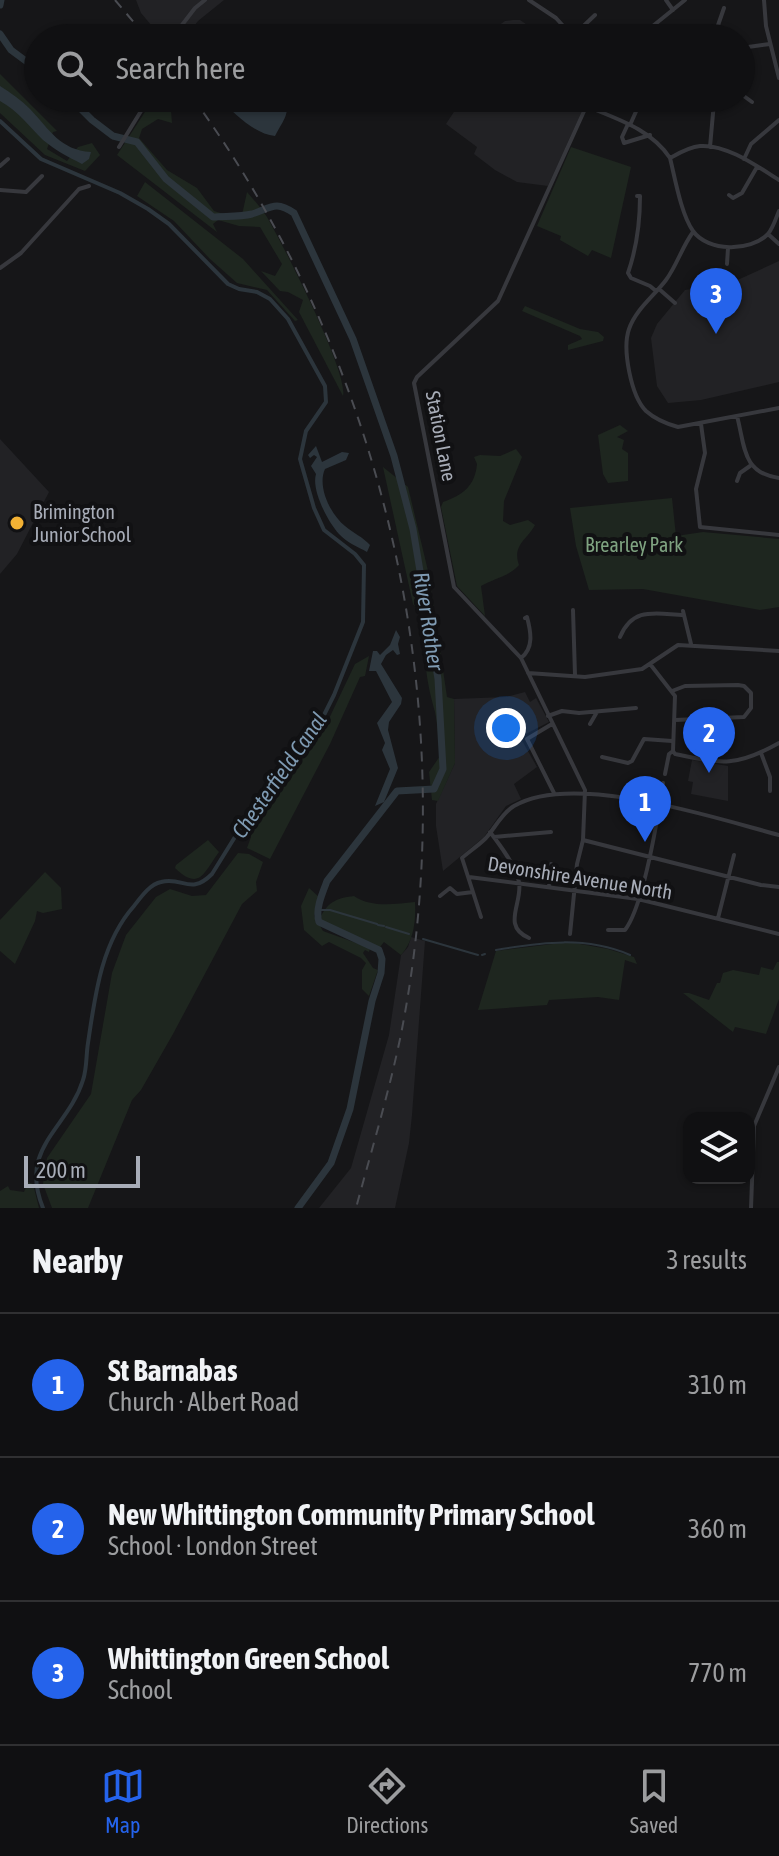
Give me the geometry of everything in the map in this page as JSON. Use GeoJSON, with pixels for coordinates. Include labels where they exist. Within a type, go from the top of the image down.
{"type":"FeatureCollection","features":[{"type":"Feature","properties":{"kind":"street"},"geometry":{"type":"LineString","coordinates":[[182,24],[205,0]]}},
{"type":"Feature","properties":{"kind":"street"},"geometry":{"type":"LineString","coordinates":[[529,0],[543,7],[560,24]]}},
{"type":"Feature","properties":{"kind":"street"},"geometry":{"type":"LineString","coordinates":[[543,7],[549,0]]}},
{"type":"Feature","properties":{"kind":"street"},"geometry":{"type":"LineString","coordinates":[[666,0],[673,10]]}},
{"type":"Feature","properties":{"kind":"street"},"geometry":{"type":"LineString","coordinates":[[656,24],[685,0]]}},
{"type":"Feature","properties":{"kind":"street"},"geometry":{"type":"LineString","coordinates":[[764,0],[770,44],[779,78]]}},
{"type":"Feature","properties":{"kind":"street"},"geometry":{"type":"LineString","coordinates":[[718,24],[724,8]]}},
{"type":"Feature","properties":{"kind":"street"},"geometry":{"type":"LineString","coordinates":[[586,24],[595,15]]}},
{"type":"Feature","properties":{"kind":"street"},"geometry":{"type":"LineString","coordinates":[[755,46],[770,44]]}},
{"type":"Feature","properties":{"kind":"street"},"geometry":{"type":"LineString","coordinates":[[119,147],[140,112]]}},
{"type":"Feature","properties":{"kind":"street","name":"Station Lane"},"geometry":{"type":"LineString","coordinates":[[583,112],[500,298],[414,383],[454,587],[521,658],[586,793]]}},
{"type":"Feature","properties":{"kind":"street"},"geometry":{"type":"LineString","coordinates":[[600,112],[650,135],[670,158],[693,232],[707,241],[728,248],[755,242],[768,234],[779,211]]}},
{"type":"Feature","properties":{"kind":"street"},"geometry":{"type":"LineString","coordinates":[[635,112],[622,137],[624,143],[650,135]]}},
{"type":"Feature","properties":{"kind":"street"},"geometry":{"type":"LineString","coordinates":[[710,147],[713,112]]}},
{"type":"Feature","properties":{"kind":"street"},"geometry":{"type":"LineString","coordinates":[[743,160],[751,144],[779,120]]}},
{"type":"Feature","properties":{"kind":"street"},"geometry":{"type":"LineString","coordinates":[[670,158],[686,150],[710,147],[732,153],[779,180]]}},
{"type":"Feature","properties":{"kind":"street"},"geometry":{"type":"LineString","coordinates":[[5,171],[0,166],[8,159]]}},
{"type":"Feature","properties":{"kind":"street"},"geometry":{"type":"LineString","coordinates":[[729,195],[733,198],[742,193],[757,167]]}},
{"type":"Feature","properties":{"kind":"street"},"geometry":{"type":"LineString","coordinates":[[0,190],[22,193],[37,186],[42,176]]}},
{"type":"Feature","properties":{"kind":"street"},"geometry":{"type":"LineString","coordinates":[[0,268],[21,253],[79,189],[89,186]]}},
{"type":"Feature","properties":{"kind":"street"},"geometry":{"type":"LineString","coordinates":[[637,196],[640,196],[640,223],[635,257],[628,273],[631,278],[650,286],[675,303]]}},
{"type":"Feature","properties":{"kind":"street"},"geometry":{"type":"LineString","coordinates":[[693,232],[675,266],[634,318],[628,331],[627,359],[637,399],[646,411],[664,423],[678,427],[779,408]]}},
{"type":"Feature","properties":{"kind":"street"},"geometry":{"type":"LineString","coordinates":[[768,234],[779,244]]}},
{"type":"Feature","properties":{"kind":"street"},"geometry":{"type":"LineString","coordinates":[[727,264],[728,248]]}},
{"type":"Feature","properties":{"kind":"street"},"geometry":{"type":"LineString","coordinates":[[737,416],[750,466],[759,473],[779,478]]}},
{"type":"Feature","properties":{"kind":"street"},"geometry":{"type":"LineString","coordinates":[[701,424],[705,453],[696,489],[700,527],[705,530],[779,535]]}},
{"type":"Feature","properties":{"kind":"street"},"geometry":{"type":"LineString","coordinates":[[737,481],[740,473],[750,466]]}},
{"type":"Feature","properties":{"kind":"street"},"geometry":{"type":"LineString","coordinates":[[573,610],[575,675]]}},
{"type":"Feature","properties":{"kind":"street"},"geometry":{"type":"LineString","coordinates":[[620,637],[633,617],[684,613],[691,644]]}},
{"type":"Feature","properties":{"kind":"street"},"geometry":{"type":"LineString","coordinates":[[521,658],[527,654],[530,641],[530,628],[525,618]]}},
{"type":"Feature","properties":{"kind":"street"},"geometry":{"type":"LineString","coordinates":[[528,673],[585,677],[642,669],[674,646],[691,644],[779,651]]}},
{"type":"Feature","properties":{"kind":"street"},"geometry":{"type":"LineString","coordinates":[[650,664],[672,691],[676,703],[673,751],[665,774]]}},
{"type":"Feature","properties":{"kind":"street"},"geometry":{"type":"LineString","coordinates":[[672,691],[685,686],[738,685],[751,693],[751,708],[744,717],[675,720]]}},
{"type":"Feature","properties":{"kind":"street"},"geometry":{"type":"LineString","coordinates":[[548,716],[562,711],[597,712],[636,708]]}},
{"type":"Feature","properties":{"kind":"street"},"geometry":{"type":"LineString","coordinates":[[590,724],[597,712]]}},
{"type":"Feature","properties":{"kind":"street"},"geometry":{"type":"LineString","coordinates":[[552,724],[527,739],[554,793]]}},
{"type":"Feature","properties":{"kind":"street"},"geometry":{"type":"LineString","coordinates":[[602,757],[628,763],[644,739],[672,741]]}},
{"type":"Feature","properties":{"kind":"street"},"geometry":{"type":"LineString","coordinates":[[673,751],[725,763],[743,760],[779,743]]}},
{"type":"Feature","properties":{"kind":"street"},"geometry":{"type":"LineString","coordinates":[[761,753],[770,777],[770,791]]}},
{"type":"Feature","properties":{"kind":"street"},"geometry":{"type":"LineString","coordinates":[[608,930],[625,930],[631,923],[649,857],[663,783]]}},
{"type":"Feature","properties":{"kind":"street"},"geometry":{"type":"LineString","coordinates":[[481,917],[462,858],[492,835],[514,806],[554,793],[586,793],[632,799],[779,835]]}},
{"type":"Feature","properties":{"kind":"street"},"geometry":{"type":"LineString","coordinates":[[570,934],[586,793]]}},
{"type":"Feature","properties":{"kind":"street"},"geometry":{"type":"LineString","coordinates":[[492,835],[551,832]]}},
{"type":"Feature","properties":{"kind":"street"},"geometry":{"type":"LineString","coordinates":[[492,835],[520,883],[516,927],[520,934],[529,938]]}},
{"type":"Feature","properties":{"kind":"street"},"geometry":{"type":"LineString","coordinates":[[583,840],[779,887]]}},
{"type":"Feature","properties":{"kind":"street"},"geometry":{"type":"LineString","coordinates":[[718,918],[734,855]]}},
{"type":"Feature","properties":{"kind":"street"},"geometry":{"type":"LineString","coordinates":[[549,887],[551,864]]}},
{"type":"Feature","properties":{"kind":"street","name":"Devonshire Avenue North"},"geometry":{"type":"LineString","coordinates":[[469,877],[638,899],[779,934]]}},
{"type":"Feature","properties":{"kind":"street"},"geometry":{"type":"LineString","coordinates":[[440,896],[450,888],[457,894],[473,892]]}},
{"type":"Feature","properties":{"kind":"street"},"geometry":{"type":"LineString","coordinates":[[751,1208],[754,1126],[779,1067]]}},
{"type":"Feature","properties":{"kind":"shaded area"},"geometry":{"type":"Polygon","coordinates":[[[136,0],[224,0],[196,24],[150,24],[136,0]]]}},
{"type":"Feature","properties":{"kind":"shaded area"},"geometry":{"type":"Polygon","coordinates":[[[520,20],[526,24],[501,24],[520,20]]]}},
{"type":"Feature","properties":{"kind":"shaded area"},"geometry":{"type":"Polygon","coordinates":[[[0,86],[24,104],[24,112],[33,112],[63,143],[91,152],[89,159],[82,164],[62,153],[0,101],[0,86]]]}},
{"type":"Feature","properties":{"kind":"shaded area"},"geometry":{"type":"Polygon","coordinates":[[[234,112],[287,112],[275,136],[245,122],[234,112]]]}},
{"type":"Feature","properties":{"kind":"shaded area"},"geometry":{"type":"Polygon","coordinates":[[[454,112],[582,112],[548,186],[517,182],[495,170],[474,154],[477,147],[446,124],[454,112]]]}},
{"type":"Feature","properties":{"kind":"shaded area"},"geometry":{"type":"Polygon","coordinates":[[[779,261],[779,382],[701,400],[668,403],[657,386],[651,338],[657,324],[685,290],[731,283],[779,261]]]}},
{"type":"Feature","properties":{"kind":"shaded area","name":"Brimington Junior School"},"geometry":{"type":"Polygon","coordinates":[[[0,439],[49,492],[17,554],[0,574],[0,439]]]}},
{"type":"Feature","properties":{"kind":"shaded area"},"geometry":{"type":"Polygon","coordinates":[[[316,446],[322,462],[342,452],[349,453],[346,460],[325,469],[324,491],[340,521],[370,545],[367,552],[342,537],[326,514],[318,497],[316,474],[311,466],[317,457],[314,455],[310,458],[308,455],[316,446]]]}},
{"type":"Feature","properties":{"kind":"shaded area"},"geometry":{"type":"Polygon","coordinates":[[[396,630],[400,637],[400,654],[393,650],[381,664],[402,698],[388,730],[398,768],[384,802],[375,806],[390,769],[382,750],[385,743],[377,723],[392,702],[376,671],[369,671],[373,651],[380,655],[390,645],[396,630]]]}},
{"type":"Feature","properties":{"kind":"shaded area"},"geometry":{"type":"Polygon","coordinates":[[[525,692],[530,702],[536,698],[549,722],[520,737],[537,767],[514,784],[521,799],[506,806],[484,837],[443,871],[436,804],[455,763],[454,699],[506,697],[525,692]]]}},
{"type":"Feature","properties":{"kind":"shaded area"},"geometry":{"type":"Polygon","coordinates":[[[692,760],[728,766],[728,801],[691,794],[693,782],[688,781],[692,760]]]}},
{"type":"Feature","properties":{"kind":"shaded area"},"geometry":{"type":"Polygon","coordinates":[[[411,937],[425,941],[409,1143],[395,1208],[319,1208],[351,1168],[389,1035],[401,955],[411,937]]]}},
{"type":"Feature","properties":{"kind":"green space"},"geometry":{"type":"Polygon","coordinates":[[[0,74],[24,98],[24,112],[38,112],[57,131],[53,132],[47,149],[67,161],[78,147],[92,143],[100,155],[85,171],[45,155],[0,113],[0,74]]]}},
{"type":"Feature","properties":{"kind":"green space"},"geometry":{"type":"Polygon","coordinates":[[[145,112],[171,112],[172,123],[158,119],[142,129],[139,138],[167,170],[197,188],[214,211],[227,215],[242,215],[247,192],[267,217],[313,308],[336,362],[343,396],[299,312],[303,300],[280,291],[261,271],[275,276],[282,264],[260,227],[239,226],[218,220],[213,224],[217,232],[117,155],[145,112]]]}},
{"type":"Feature","properties":{"kind":"green space"},"geometry":{"type":"Polygon","coordinates":[[[571,147],[631,167],[611,258],[592,250],[588,256],[560,240],[561,236],[537,226],[571,147]]]}},
{"type":"Feature","properties":{"kind":"green space"},"geometry":{"type":"Polygon","coordinates":[[[145,182],[243,259],[298,320],[295,321],[267,290],[237,283],[174,221],[137,196],[145,182]]]}},
{"type":"Feature","properties":{"kind":"green space"},"geometry":{"type":"Polygon","coordinates":[[[525,306],[580,329],[598,332],[604,337],[603,341],[568,350],[568,345],[582,339],[580,336],[522,311],[525,306]]]}},
{"type":"Feature","properties":{"kind":"green space"},"geometry":{"type":"Polygon","coordinates":[[[620,425],[628,431],[617,437],[624,440],[622,449],[628,453],[628,481],[608,483],[603,474],[598,435],[620,425]]]}},
{"type":"Feature","properties":{"kind":"green space"},"geometry":{"type":"Polygon","coordinates":[[[516,449],[522,457],[504,501],[503,521],[510,525],[528,520],[535,525],[517,552],[519,565],[506,575],[481,586],[485,616],[457,586],[441,507],[443,502],[462,493],[471,484],[477,464],[474,457],[500,456],[516,449]]]}},
{"type":"Feature","properties":{"kind":"green space"},"geometry":{"type":"Polygon","coordinates":[[[383,467],[408,487],[429,575],[447,697],[454,699],[455,763],[438,801],[432,800],[429,772],[440,756],[427,675],[427,638],[421,633],[421,615],[413,604],[383,467]]]}},
{"type":"Feature","properties":{"kind":"green space","name":"Brearley Park"},"geometry":{"type":"Polygon","coordinates":[[[672,498],[676,536],[703,532],[779,539],[779,607],[760,610],[643,589],[589,590],[576,546],[570,508],[672,498]]]}},
{"type":"Feature","properties":{"kind":"green space"},"geometry":{"type":"Polygon","coordinates":[[[369,656],[365,676],[360,677],[330,744],[270,859],[247,848],[251,837],[248,830],[325,727],[355,664],[369,656]]]}},
{"type":"Feature","properties":{"kind":"green space"},"geometry":{"type":"Polygon","coordinates":[[[208,840],[219,852],[201,876],[190,878],[175,868],[176,865],[208,840]]]}},
{"type":"Feature","properties":{"kind":"green space"},"geometry":{"type":"Polygon","coordinates":[[[238,853],[249,854],[263,862],[256,882],[257,891],[242,904],[173,1034],[132,1100],[88,1208],[52,1208],[43,1184],[47,1158],[91,1094],[112,973],[126,935],[156,897],[170,889],[192,896],[206,895],[238,853]]]}},
{"type":"Feature","properties":{"kind":"green space"},"geometry":{"type":"Polygon","coordinates":[[[45,872],[61,888],[62,909],[43,913],[37,911],[15,964],[0,951],[0,920],[45,872]]]}},
{"type":"Feature","properties":{"kind":"green space"},"geometry":{"type":"Polygon","coordinates":[[[309,888],[319,897],[314,916],[323,931],[370,948],[369,952],[365,950],[363,953],[373,968],[378,970],[369,996],[362,989],[362,970],[366,963],[329,942],[322,946],[304,930],[301,906],[309,888]]]}},
{"type":"Feature","properties":{"kind":"green space"},"geometry":{"type":"Polygon","coordinates":[[[354,896],[375,904],[415,902],[413,930],[401,955],[384,942],[380,947],[323,924],[321,916],[331,904],[354,896]]]}},
{"type":"Feature","properties":{"kind":"green space"},"geometry":{"type":"Polygon","coordinates":[[[569,942],[634,957],[637,964],[625,960],[619,1000],[598,997],[549,1000],[547,1005],[478,1010],[496,951],[569,942]]]}},
{"type":"Feature","properties":{"kind":"green space"},"geometry":{"type":"Polygon","coordinates":[[[777,962],[779,999],[766,1034],[735,1027],[733,1032],[683,993],[709,1000],[723,973],[733,970],[759,975],[761,967],[773,970],[777,962]]]}},
{"type":"Feature","properties":{"kind":"green space"},"geometry":{"type":"Polygon","coordinates":[[[28,1182],[33,1184],[39,1208],[0,1208],[0,1191],[8,1186],[10,1190],[24,1192],[28,1182]]]}},
{"type":"Feature","properties":{"kind":"waterway","name":"River Rother"},"geometry":{"type":"LineString","coordinates":[[0,5],[1,0]]}},
{"type":"Feature","properties":{"kind":"waterway","name":"River Rother"},"geometry":{"type":"LineString","coordinates":[[0,34],[11,50],[24,60]]}},
{"type":"Feature","properties":{"kind":"waterway","name":"River Rother"},"geometry":{"type":"LineString","coordinates":[[84,112],[113,136],[137,142],[166,179],[213,217],[247,215],[277,206],[294,213],[353,339],[394,456],[413,529],[438,679],[443,769],[434,789],[397,791],[327,881],[321,897],[319,922],[379,950],[381,973],[372,1001],[350,1109],[331,1163],[298,1208]]}},
{"type":"Feature","properties":{"kind":"waterway","name":"Chesterfield Canal"},"geometry":{"type":"LineString","coordinates":[[0,121],[41,159],[120,193],[148,209],[169,224],[228,284],[270,299],[288,319],[325,386],[326,402],[306,431],[300,459],[314,508],[324,530],[364,565],[363,622],[322,719],[261,795],[212,874],[198,884],[169,881],[153,885],[114,936],[97,989],[83,1080],[76,1097],[48,1140],[37,1169],[37,1187],[43,1208]]}},
{"type":"Feature","properties":{"kind":"waterway"},"geometry":{"type":"LineString","coordinates":[[318,910],[330,910],[377,924]]}},
{"type":"Feature","properties":{"kind":"waterway"},"geometry":{"type":"LineString","coordinates":[[378,925],[384,926]]}},
{"type":"Feature","properties":{"kind":"waterway"},"geometry":{"type":"LineString","coordinates":[[386,927],[409,934]]}},
{"type":"Feature","properties":{"kind":"waterway"},"geometry":{"type":"LineString","coordinates":[[423,939],[478,955]]}},
{"type":"Feature","properties":{"kind":"waterway"},"geometry":{"type":"LineString","coordinates":[[496,950],[564,942],[597,945],[630,955]]}},
{"type":"Feature","properties":{"kind":"railway"},"geometry":{"type":"LineString","coordinates":[[115,0],[135,24]]}},
{"type":"Feature","properties":{"kind":"railway"},"geometry":{"type":"LineString","coordinates":[[202,112],[260,202],[316,312],[361,427],[394,547],[415,669],[423,792],[418,916],[400,1039],[356,1208]]}},
{"type":"Feature","properties":{"kind":"place","name":"Whittington Green School"},"geometry":{"type":"Point","coordinates":[716,334]}},
{"type":"Feature","properties":{"kind":"place","name":"Brimington Junior School"},"geometry":{"type":"Point","coordinates":[17,523]}},
{"type":"Feature","properties":{"kind":"place","name":"New Whittington Community Primary School"},"geometry":{"type":"Point","coordinates":[709,773]}},
{"type":"Feature","properties":{"kind":"place","name":"St Barnabas"},"geometry":{"type":"Point","coordinates":[645,842]}}]}
